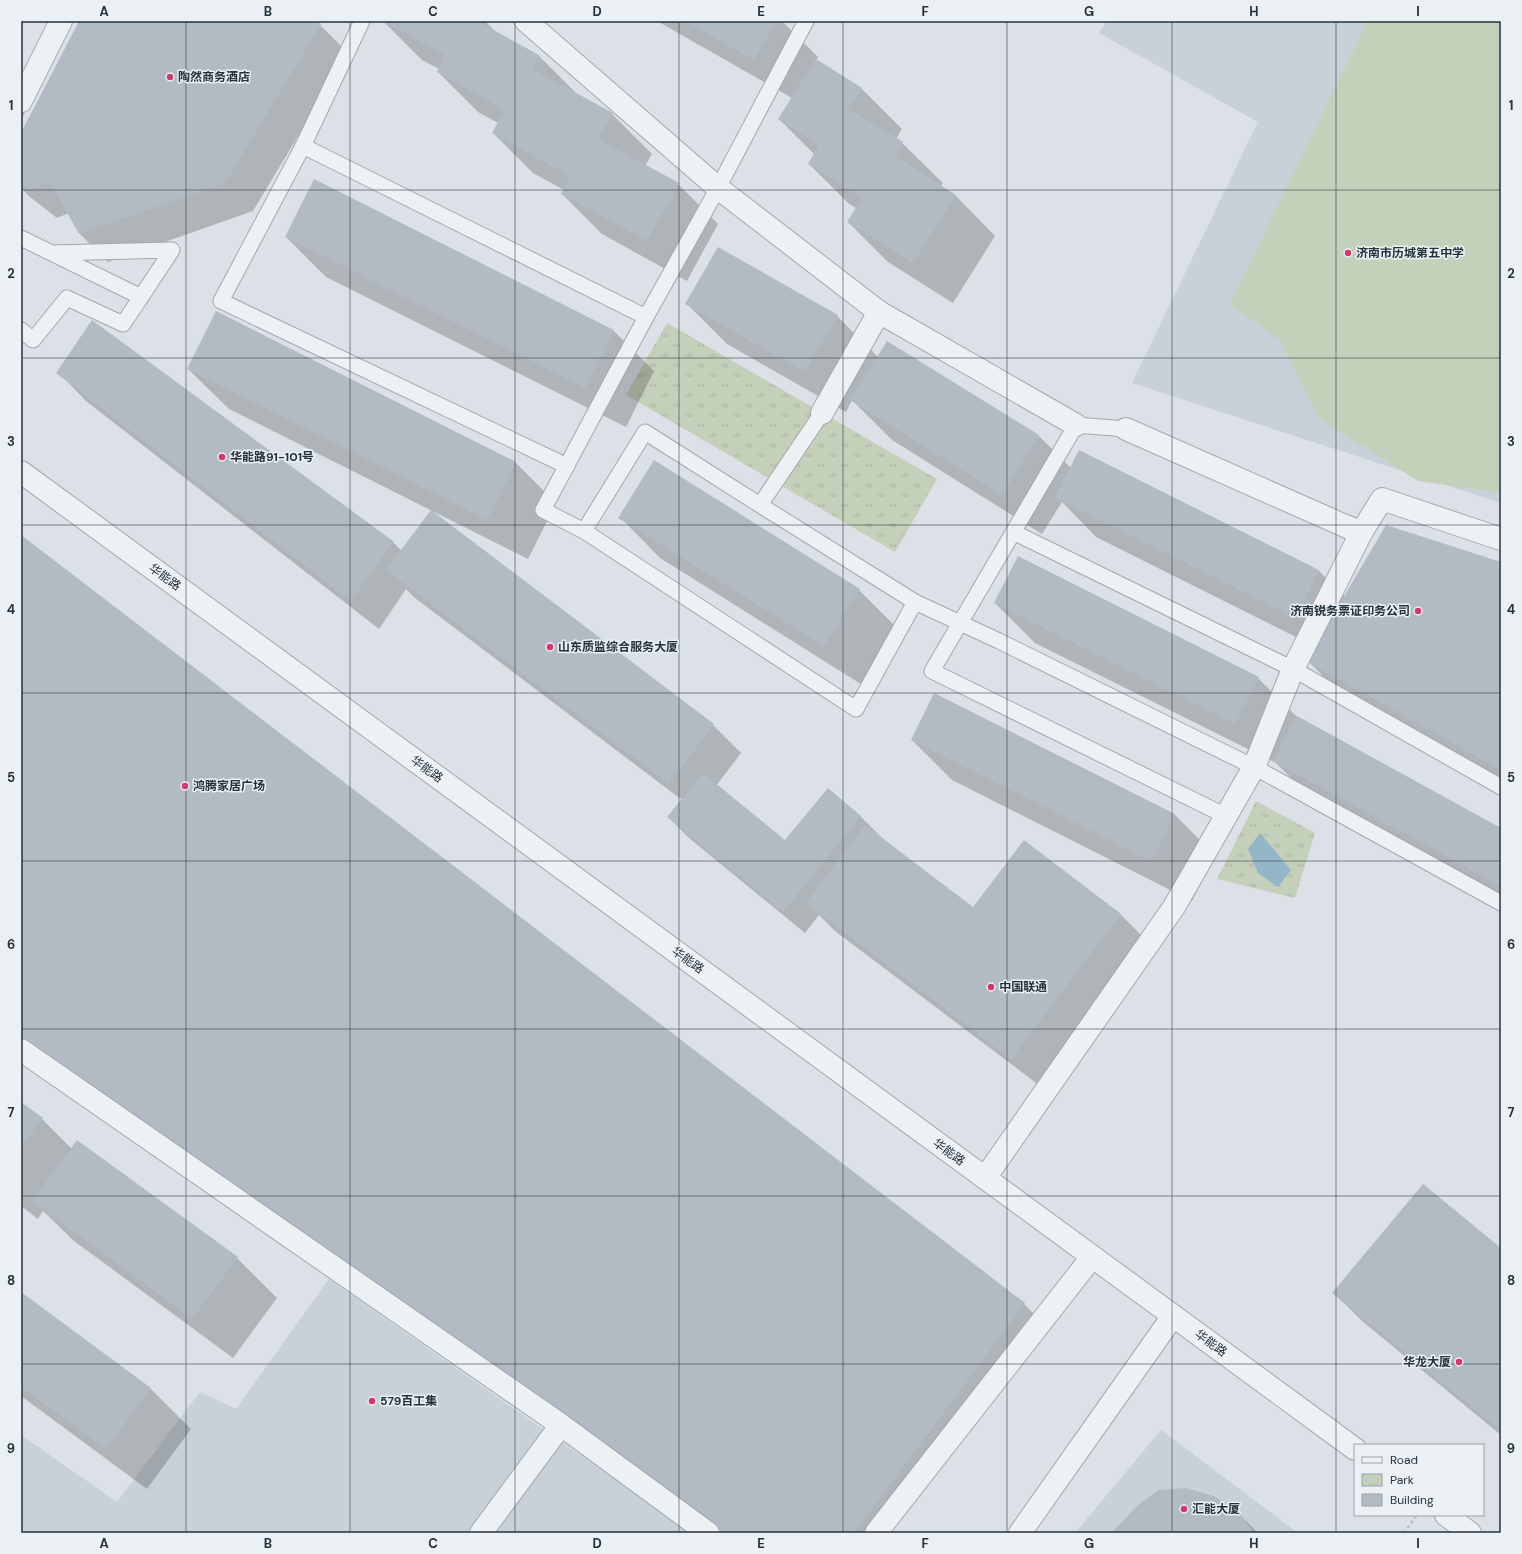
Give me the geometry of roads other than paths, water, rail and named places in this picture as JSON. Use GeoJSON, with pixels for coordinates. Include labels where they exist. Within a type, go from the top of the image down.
{"type":"FeatureCollection","features":[{"type":"Feature","properties":{"kind":"street"},"geometry":{"type":"LineString","coordinates":[[21,101],[61,21]]}},
{"type":"Feature","properties":{"kind":"street"},"geometry":{"type":"LineString","coordinates":[[526,21],[718,188],[879,312],[1076,426]]}},
{"type":"Feature","properties":{"kind":"street"},"geometry":{"type":"LineString","coordinates":[[822,413],[879,312]]}},
{"type":"Feature","properties":{"kind":"street"},"geometry":{"type":"LineString","coordinates":[[1126,429],[1361,533]]}},
{"type":"Feature","properties":{"kind":"street","name":"华能路"},"geometry":{"type":"LineString","coordinates":[[21,472],[1354,1448]]}},
{"type":"Feature","properties":{"kind":"street"},"geometry":{"type":"LineString","coordinates":[[984,1178],[1174,907],[1254,767],[1293,669],[1361,533],[1382,499],[1501,538]]}},
{"type":"Feature","properties":{"kind":"street"},"geometry":{"type":"LineString","coordinates":[[21,1050],[561,1425],[708,1533]]}},
{"type":"Feature","properties":{"kind":"street"},"geometry":{"type":"LineString","coordinates":[[876,1533],[1092,1256]]}},
{"type":"Feature","properties":{"kind":"street"},"geometry":{"type":"LineString","coordinates":[[1020,1533],[1173,1316]]}},
{"type":"Feature","properties":{"kind":"street"},"geometry":{"type":"LineString","coordinates":[[481,1533],[561,1425]]}},
{"type":"Feature","properties":{"kind":"street"},"geometry":{"type":"LineString","coordinates":[[1447,1516],[1470,1533]]}},
{"type":"Feature","properties":{"kind":"lane"},"geometry":{"type":"LineString","coordinates":[[362,21],[303,146],[221,301],[567,466]]}},
{"type":"Feature","properties":{"kind":"lane"},"geometry":{"type":"LineString","coordinates":[[806,21],[718,188],[646,317],[544,510],[584,531],[856,709],[915,602]]}},
{"type":"Feature","properties":{"kind":"lane"},"geometry":{"type":"LineString","coordinates":[[303,146],[646,317]]}},
{"type":"Feature","properties":{"kind":"lane"},"geometry":{"type":"LineString","coordinates":[[21,238],[141,297]]}},
{"type":"Feature","properties":{"kind":"lane"},"geometry":{"type":"LineString","coordinates":[[21,330],[33,340],[67,298],[123,324],[172,250],[52,253]]}},
{"type":"Feature","properties":{"kind":"lane"},"geometry":{"type":"LineString","coordinates":[[760,505],[822,413]]}},
{"type":"Feature","properties":{"kind":"lane"},"geometry":{"type":"LineString","coordinates":[[1126,429],[1076,426],[1012,532],[932,671],[1226,816]]}},
{"type":"Feature","properties":{"kind":"lane"},"geometry":{"type":"LineString","coordinates":[[584,531],[645,432],[915,602],[999,641],[1254,767],[1501,903]]}},
{"type":"Feature","properties":{"kind":"lane"},"geometry":{"type":"LineString","coordinates":[[1012,532],[1293,669],[1501,787]]}},
{"type":"Feature","properties":{"kind":"water"},"geometry":{"type":"Polygon","coordinates":[[[1260,833],[1291,870],[1278,887],[1258,873],[1248,849],[1260,833]]]}},
{"type":"Feature","properties":{"kind":"place","name":"陶然商务酒店"},"geometry":{"type":"Point","coordinates":[170,77]}},
{"type":"Feature","properties":{"kind":"place","name":"济南市历城第五中学"},"geometry":{"type":"Point","coordinates":[1348,253]}},
{"type":"Feature","properties":{"kind":"place","name":"华能路91-101号"},"geometry":{"type":"Point","coordinates":[222,457]}},
{"type":"Feature","properties":{"kind":"place","name":"济南锐务票证印务公司"},"geometry":{"type":"Point","coordinates":[1418,611]}},
{"type":"Feature","properties":{"kind":"place","name":"山东质监综合服务大厦"},"geometry":{"type":"Point","coordinates":[550,647]}},
{"type":"Feature","properties":{"kind":"place","name":"鸿腾家居广场"},"geometry":{"type":"Point","coordinates":[185,786]}},
{"type":"Feature","properties":{"kind":"place","name":"中国联通"},"geometry":{"type":"Point","coordinates":[991,987]}},
{"type":"Feature","properties":{"kind":"place","name":"华龙大厦"},"geometry":{"type":"Point","coordinates":[1459,1362]}},
{"type":"Feature","properties":{"kind":"place","name":"579百工集"},"geometry":{"type":"Point","coordinates":[372,1401]}},
{"type":"Feature","properties":{"kind":"place","name":"汇能大厦"},"geometry":{"type":"Point","coordinates":[1184,1509]}}]}
